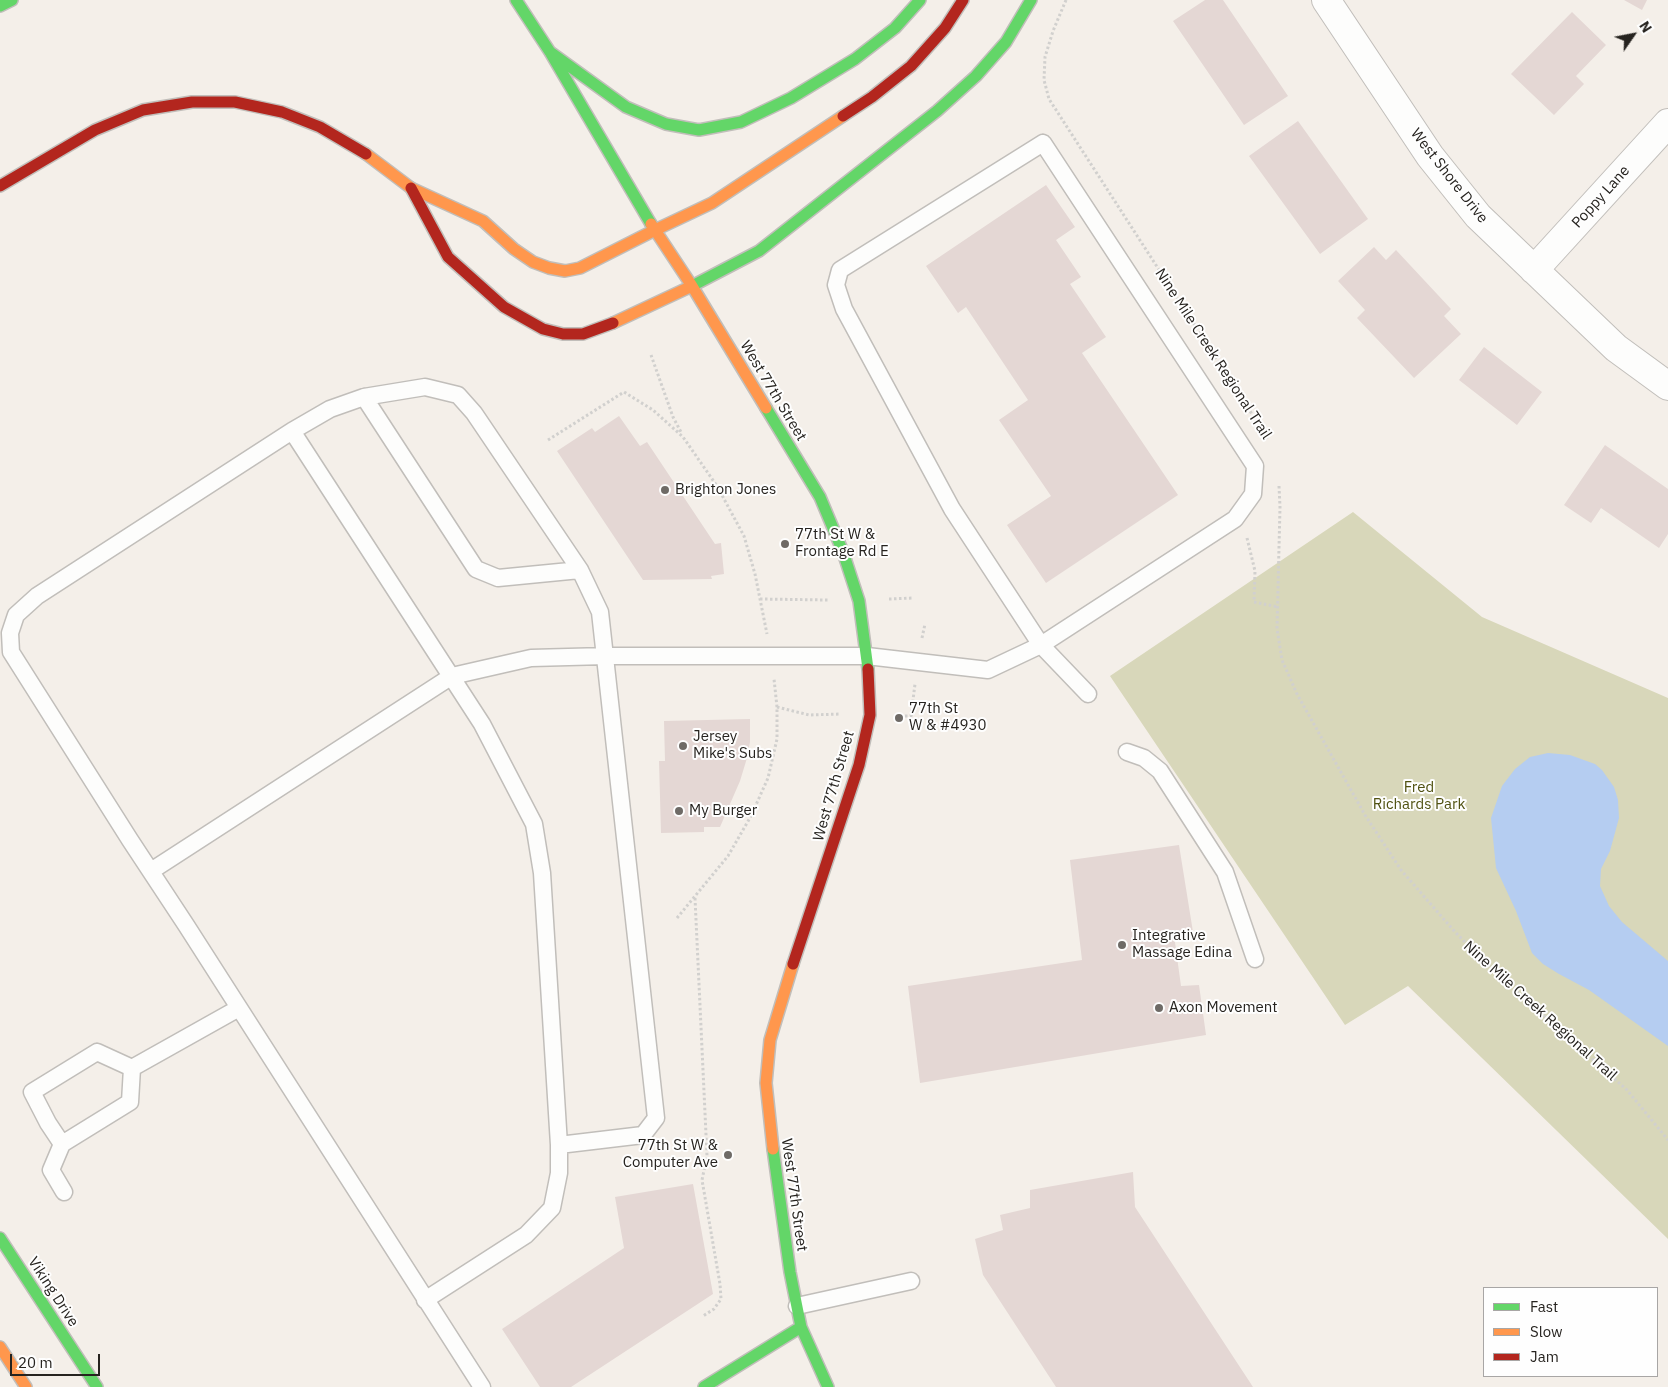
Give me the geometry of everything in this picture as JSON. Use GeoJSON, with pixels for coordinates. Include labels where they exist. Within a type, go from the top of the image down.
{"type":"FeatureCollection","features":[{"type":"Feature","properties":{"kind":"main road"},"geometry":{"type":"LineString","coordinates":[[0,6],[12,0]]}},
{"type":"Feature","properties":{"kind":"main road","name":"West 77th Street"},"geometry":{"type":"LineString","coordinates":[[516,0],[550,52],[654,230],[692,286],[820,497],[843,552],[859,601],[867,656],[870,715],[859,765],[781,1001],[770,1040],[766,1082],[768,1123],[790,1272],[801,1327],[828,1387]]}},
{"type":"Feature","properties":{"kind":"main road"},"geometry":{"type":"LineString","coordinates":[[550,52],[626,108],[666,124],[699,130],[741,122],[792,98],[855,59],[895,28],[920,0]]}},
{"type":"Feature","properties":{"kind":"main road"},"geometry":{"type":"LineString","coordinates":[[0,186],[95,130],[143,110],[192,102],[235,102],[282,112],[320,127],[358,148],[411,188],[483,221],[514,249],[534,262],[565,271],[580,268],[598,260],[654,230],[712,203],[872,97],[910,66],[945,28],[963,0]]}},
{"type":"Feature","properties":{"kind":"main road"},"geometry":{"type":"LineString","coordinates":[[411,188],[448,257],[504,307],[543,329],[563,334],[583,334],[600,329],[692,286],[759,251],[937,111],[976,76],[1006,42],[1031,0]]}},
{"type":"Feature","properties":{"kind":"main road","name":"Viking Drive"},"geometry":{"type":"LineString","coordinates":[[0,1238],[97,1387]]}},
{"type":"Feature","properties":{"kind":"main road"},"geometry":{"type":"LineString","coordinates":[[704,1387],[801,1327]]}},
{"type":"Feature","properties":{"kind":"main road"},"geometry":{"type":"LineString","coordinates":[[0,1347],[26,1387]]}},
{"type":"Feature","properties":{"kind":"street","name":"West Shore Drive"},"geometry":{"type":"LineString","coordinates":[[1326,0],[1386,93],[1430,156],[1478,216],[1616,348],[1668,386]]}},
{"type":"Feature","properties":{"kind":"street","name":"Poppy Lane"},"geometry":{"type":"LineString","coordinates":[[1534,270],[1668,123]]}},
{"type":"Feature","properties":{"kind":"lane"},"geometry":{"type":"LineString","coordinates":[[151,871],[452,676],[531,658],[606,656],[867,656],[988,670],[1042,645],[1235,519],[1253,494],[1255,466],[1043,143],[840,270],[836,285],[844,309],[952,509],[1042,645],[1088,694]]}},
{"type":"Feature","properties":{"kind":"lane"},"geometry":{"type":"LineString","coordinates":[[482,1387],[11,652],[10,633],[16,615],[37,596],[292,432],[330,409],[364,397],[425,387],[458,395],[474,414],[580,570],[600,612],[656,1118],[643,1136],[560,1145]]}},
{"type":"Feature","properties":{"kind":"lane"},"geometry":{"type":"LineString","coordinates":[[364,397],[476,569],[498,578],[580,570]]}},
{"type":"Feature","properties":{"kind":"lane"},"geometry":{"type":"LineString","coordinates":[[292,432],[482,724],[534,824],[542,873],[560,1145],[559,1173],[552,1208],[526,1235],[425,1300]]}},
{"type":"Feature","properties":{"kind":"lane"},"geometry":{"type":"LineString","coordinates":[[1126,752],[1144,758],[1160,771],[1225,872],[1255,959]]}},
{"type":"Feature","properties":{"kind":"lane"},"geometry":{"type":"LineString","coordinates":[[132,1068],[239,1008]]}},
{"type":"Feature","properties":{"kind":"lane"},"geometry":{"type":"LineString","coordinates":[[62,1144],[48,1123],[32,1092],[97,1052],[132,1068]]}},
{"type":"Feature","properties":{"kind":"lane"},"geometry":{"type":"LineString","coordinates":[[64,1192],[51,1170],[62,1144],[130,1102],[132,1068]]}},
{"type":"Feature","properties":{"kind":"lane"},"geometry":{"type":"LineString","coordinates":[[798,1306],[911,1280]]}},
{"type":"Feature","properties":{"kind":"path","name":"Nine Mile Creek Regional Trail"},"geometry":{"type":"LineString","coordinates":[[1066,0],[1052,31],[1045,57],[1044,80],[1049,99],[1265,433],[1271,446]]}},
{"type":"Feature","properties":{"kind":"path"},"geometry":{"type":"LineString","coordinates":[[651,355],[673,418],[683,437],[717,486],[744,536],[755,574],[772,656],[777,708],[777,739],[768,778],[751,816],[728,856],[677,918]]}},
{"type":"Feature","properties":{"kind":"path"},"geometry":{"type":"LineString","coordinates":[[548,440],[624,392],[654,410],[683,437]]}},
{"type":"Feature","properties":{"kind":"path","name":"Nine Mile Creek Regional Trail"},"geometry":{"type":"LineString","coordinates":[[1279,481],[1278,645],[1290,679],[1353,794],[1396,863],[1478,957],[1627,1090],[1668,1140]]}},
{"type":"Feature","properties":{"kind":"path"},"geometry":{"type":"LineString","coordinates":[[1235,519],[1247,538],[1255,571],[1254,602],[1278,607]]}},
{"type":"Feature","properties":{"kind":"path"},"geometry":{"type":"LineString","coordinates":[[695,898],[707,1156],[702,1180],[721,1299],[714,1309],[703,1316]]}},
{"type":"Feature","properties":{"kind":"green space","name":"Fred Richards Park"},"geometry":{"type":"Polygon","coordinates":[[[1353,512],[1482,617],[1668,698],[1668,1239],[1408,986],[1345,1025],[1110,676],[1353,512]]]}},
{"type":"Feature","properties":{"kind":"water"},"geometry":{"type":"Polygon","coordinates":[[[1548,753],[1570,755],[1595,764],[1602,770],[1614,787],[1618,800],[1619,818],[1610,851],[1601,869],[1600,886],[1609,906],[1622,922],[1668,961],[1668,1046],[1589,990],[1543,964],[1532,953],[1516,911],[1496,868],[1491,818],[1502,786],[1515,769],[1530,757],[1548,753]]]}},
{"type":"Feature","properties":{"kind":"building"},"geometry":{"type":"Polygon","coordinates":[[[1205,0],[1223,0],[1288,96],[1244,125],[1173,21],[1205,0]]]}},
{"type":"Feature","properties":{"kind":"building"},"geometry":{"type":"Polygon","coordinates":[[[1624,0],[1647,0],[1642,10],[1624,0]]]}},
{"type":"Feature","properties":{"kind":"building"},"geometry":{"type":"Polygon","coordinates":[[[1572,12],[1606,45],[1576,76],[1584,84],[1554,115],[1511,74],[1572,12]]]}},
{"type":"Feature","properties":{"kind":"building"},"geometry":{"type":"Polygon","coordinates":[[[1298,121],[1368,219],[1320,254],[1249,156],[1298,121]]]}},
{"type":"Feature","properties":{"kind":"building"},"geometry":{"type":"Polygon","coordinates":[[[1046,185],[1075,227],[1056,240],[1081,277],[1070,284],[1106,337],[1082,353],[1178,495],[1046,583],[1007,525],[1051,496],[999,420],[1028,400],[966,307],[958,313],[926,266],[1046,185]]]}},
{"type":"Feature","properties":{"kind":"building"},"geometry":{"type":"Polygon","coordinates":[[[1374,247],[1386,260],[1396,250],[1451,309],[1444,316],[1461,334],[1414,378],[1357,318],[1365,310],[1338,281],[1374,247]]]}},
{"type":"Feature","properties":{"kind":"building"},"geometry":{"type":"Polygon","coordinates":[[[1484,347],[1542,392],[1517,425],[1459,380],[1484,347]]]}},
{"type":"Feature","properties":{"kind":"building"},"geometry":{"type":"Polygon","coordinates":[[[619,416],[640,446],[647,442],[715,544],[721,543],[724,574],[711,576],[712,579],[643,580],[557,451],[592,428],[595,432],[619,416]]]}},
{"type":"Feature","properties":{"kind":"building"},"geometry":{"type":"Polygon","coordinates":[[[1605,445],[1668,489],[1668,534],[1659,548],[1601,508],[1591,523],[1564,505],[1605,445]]]}},
{"type":"Feature","properties":{"kind":"building"},"geometry":{"type":"Polygon","coordinates":[[[750,719],[750,742],[747,758],[740,781],[720,827],[704,827],[704,832],[661,833],[659,761],[665,761],[664,721],[750,719]]]}},
{"type":"Feature","properties":{"kind":"building"},"geometry":{"type":"Polygon","coordinates":[[[1179,845],[1193,932],[1174,935],[1181,986],[1199,985],[1206,1035],[920,1083],[908,986],[1082,960],[1070,860],[1179,845]]]}},
{"type":"Feature","properties":{"kind":"building"},"geometry":{"type":"Polygon","coordinates":[[[1133,1172],[1135,1207],[1253,1387],[1056,1387],[983,1275],[975,1239],[1003,1230],[1000,1215],[1030,1208],[1030,1190],[1133,1172]]]}},
{"type":"Feature","properties":{"kind":"building"},"geometry":{"type":"Polygon","coordinates":[[[693,1184],[713,1294],[571,1387],[540,1387],[502,1329],[624,1248],[615,1197],[693,1184]]]}},
{"type":"Feature","properties":{"kind":"traffic: fast"},"geometry":{"type":"LineString","coordinates":[[0,6],[12,0]]}},
{"type":"Feature","properties":{"kind":"traffic: fast"},"geometry":{"type":"LineString","coordinates":[[516,0],[550,52],[651,224]]}},
{"type":"Feature","properties":{"kind":"traffic: fast"},"geometry":{"type":"LineString","coordinates":[[550,52],[626,107],[666,124],[699,130],[741,122],[791,98],[855,59],[895,28],[920,0]]}},
{"type":"Feature","properties":{"kind":"traffic: fast"},"geometry":{"type":"LineString","coordinates":[[692,286],[759,251],[937,111],[976,76],[1006,42],[1031,0]]}},
{"type":"Feature","properties":{"kind":"traffic: fast"},"geometry":{"type":"LineString","coordinates":[[766,408],[820,497],[843,552],[859,601],[868,669]]}},
{"type":"Feature","properties":{"kind":"traffic: fast"},"geometry":{"type":"LineString","coordinates":[[773,1149],[790,1272],[801,1327],[828,1387]]}},
{"type":"Feature","properties":{"kind":"traffic: fast"},"geometry":{"type":"LineString","coordinates":[[0,1238],[97,1387]]}},
{"type":"Feature","properties":{"kind":"traffic: fast"},"geometry":{"type":"LineString","coordinates":[[704,1387],[801,1327]]}},
{"type":"Feature","properties":{"kind":"traffic: slow"},"geometry":{"type":"LineString","coordinates":[[655,230],[712,203],[843,116]]}},
{"type":"Feature","properties":{"kind":"traffic: slow"},"geometry":{"type":"LineString","coordinates":[[366,154],[411,188],[483,221],[514,249],[533,262],[549,268],[565,271],[580,268],[655,230]]}},
{"type":"Feature","properties":{"kind":"traffic: slow"},"geometry":{"type":"LineString","coordinates":[[651,224],[692,286],[766,408]]}},
{"type":"Feature","properties":{"kind":"traffic: slow"},"geometry":{"type":"LineString","coordinates":[[613,323],[692,286]]}},
{"type":"Feature","properties":{"kind":"traffic: slow"},"geometry":{"type":"LineString","coordinates":[[773,1149],[766,1083],[770,1040],[793,964]]}},
{"type":"Feature","properties":{"kind":"traffic: slow"},"geometry":{"type":"LineString","coordinates":[[0,1347],[26,1387]]}},
{"type":"Feature","properties":{"kind":"traffic: jam"},"geometry":{"type":"LineString","coordinates":[[843,116],[872,97],[911,66],[945,28],[963,0]]}},
{"type":"Feature","properties":{"kind":"traffic: jam"},"geometry":{"type":"LineString","coordinates":[[0,186],[95,130],[143,110],[192,102],[235,102],[282,112],[320,127],[366,154]]}},
{"type":"Feature","properties":{"kind":"traffic: jam"},"geometry":{"type":"LineString","coordinates":[[411,188],[448,257],[504,307],[543,329],[563,334],[583,334],[613,323]]}},
{"type":"Feature","properties":{"kind":"traffic: jam"},"geometry":{"type":"LineString","coordinates":[[793,964],[859,765],[870,715],[868,669]]}},
{"type":"Feature","properties":{"kind":"place","name":"Brighton Jones"},"geometry":{"type":"Point","coordinates":[665,490]}},
{"type":"Feature","properties":{"kind":"place","name":"77th St W & Frontage Rd E"},"geometry":{"type":"Point","coordinates":[785,544]}},
{"type":"Feature","properties":{"kind":"place","name":"77th St W & #4930"},"geometry":{"type":"Point","coordinates":[899,718]}},
{"type":"Feature","properties":{"kind":"place","name":"Jersey Mike's Subs"},"geometry":{"type":"Point","coordinates":[683,746]}},
{"type":"Feature","properties":{"kind":"place","name":"My Burger"},"geometry":{"type":"Point","coordinates":[679,811]}},
{"type":"Feature","properties":{"kind":"place","name":"Integrative Massage Edina"},"geometry":{"type":"Point","coordinates":[1122,945]}},
{"type":"Feature","properties":{"kind":"place","name":"Axon Movement"},"geometry":{"type":"Point","coordinates":[1159,1008]}},
{"type":"Feature","properties":{"kind":"place","name":"77th St W & Computer Ave"},"geometry":{"type":"Point","coordinates":[728,1155]}}]}
